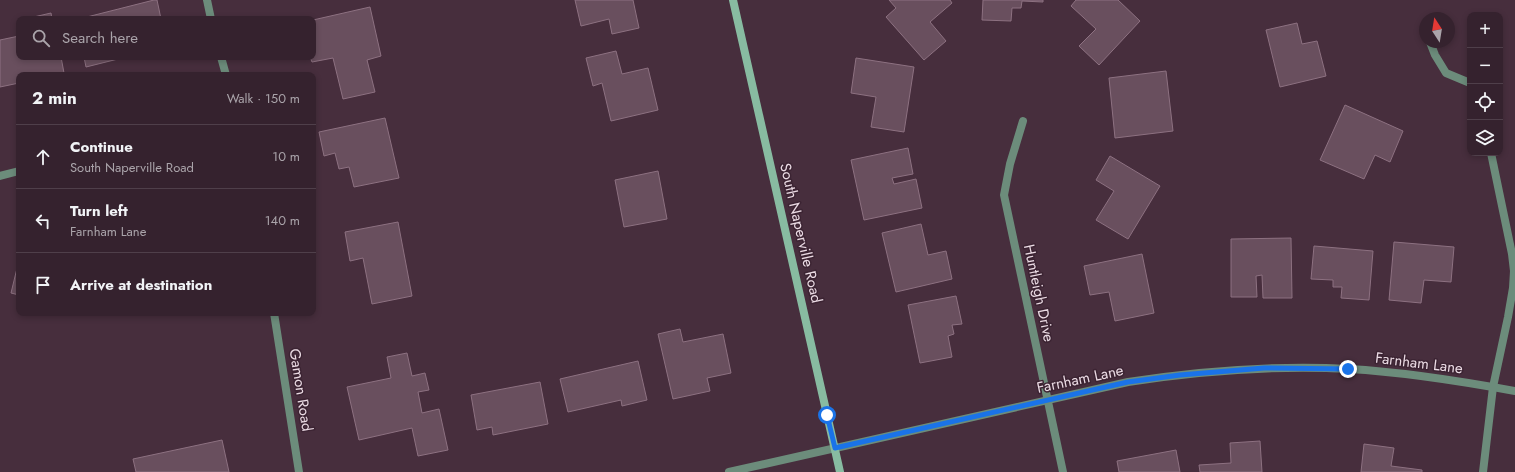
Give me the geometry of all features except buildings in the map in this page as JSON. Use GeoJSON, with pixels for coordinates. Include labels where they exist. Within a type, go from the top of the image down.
{"type":"FeatureCollection","features":[{"type":"Feature","properties":{"kind":"main road","name":"South Naperville Road"},"geometry":{"type":"LineString","coordinates":[[733,0],[840,472]]}},
{"type":"Feature","properties":{"kind":"street"},"geometry":{"type":"LineString","coordinates":[[207,0],[210,16]]}},
{"type":"Feature","properties":{"kind":"street"},"geometry":{"type":"LineString","coordinates":[[1432,48],[1446,73],[1467,82]]}},
{"type":"Feature","properties":{"kind":"street"},"geometry":{"type":"LineString","coordinates":[[222,60],[225,72]]}},
{"type":"Feature","properties":{"kind":"street","name":"Huntleigh Drive"},"geometry":{"type":"LineString","coordinates":[[1023,121],[1010,164],[1004,195],[1063,472]]}},
{"type":"Feature","properties":{"kind":"street"},"geometry":{"type":"LineString","coordinates":[[1483,472],[1493,387],[1508,317],[1513,288],[1514,271],[1512,254],[1492,156]]}},
{"type":"Feature","properties":{"kind":"street"},"geometry":{"type":"LineString","coordinates":[[0,176],[16,172]]}},
{"type":"Feature","properties":{"kind":"street","name":"Gamon Road"},"geometry":{"type":"LineString","coordinates":[[274,316],[299,472]]}},
{"type":"Feature","properties":{"kind":"street","name":"Farnham Lane"},"geometry":{"type":"LineString","coordinates":[[729,472],[1135,381],[1180,375],[1264,368],[1348,369],[1405,374],[1515,391]]}},
{"type":"Feature","properties":{"kind":"route"},"geometry":{"type":"LineString","coordinates":[[827,415],[835,448],[1128,382],[1180,375],[1264,368],[1348,369]]}}]}
